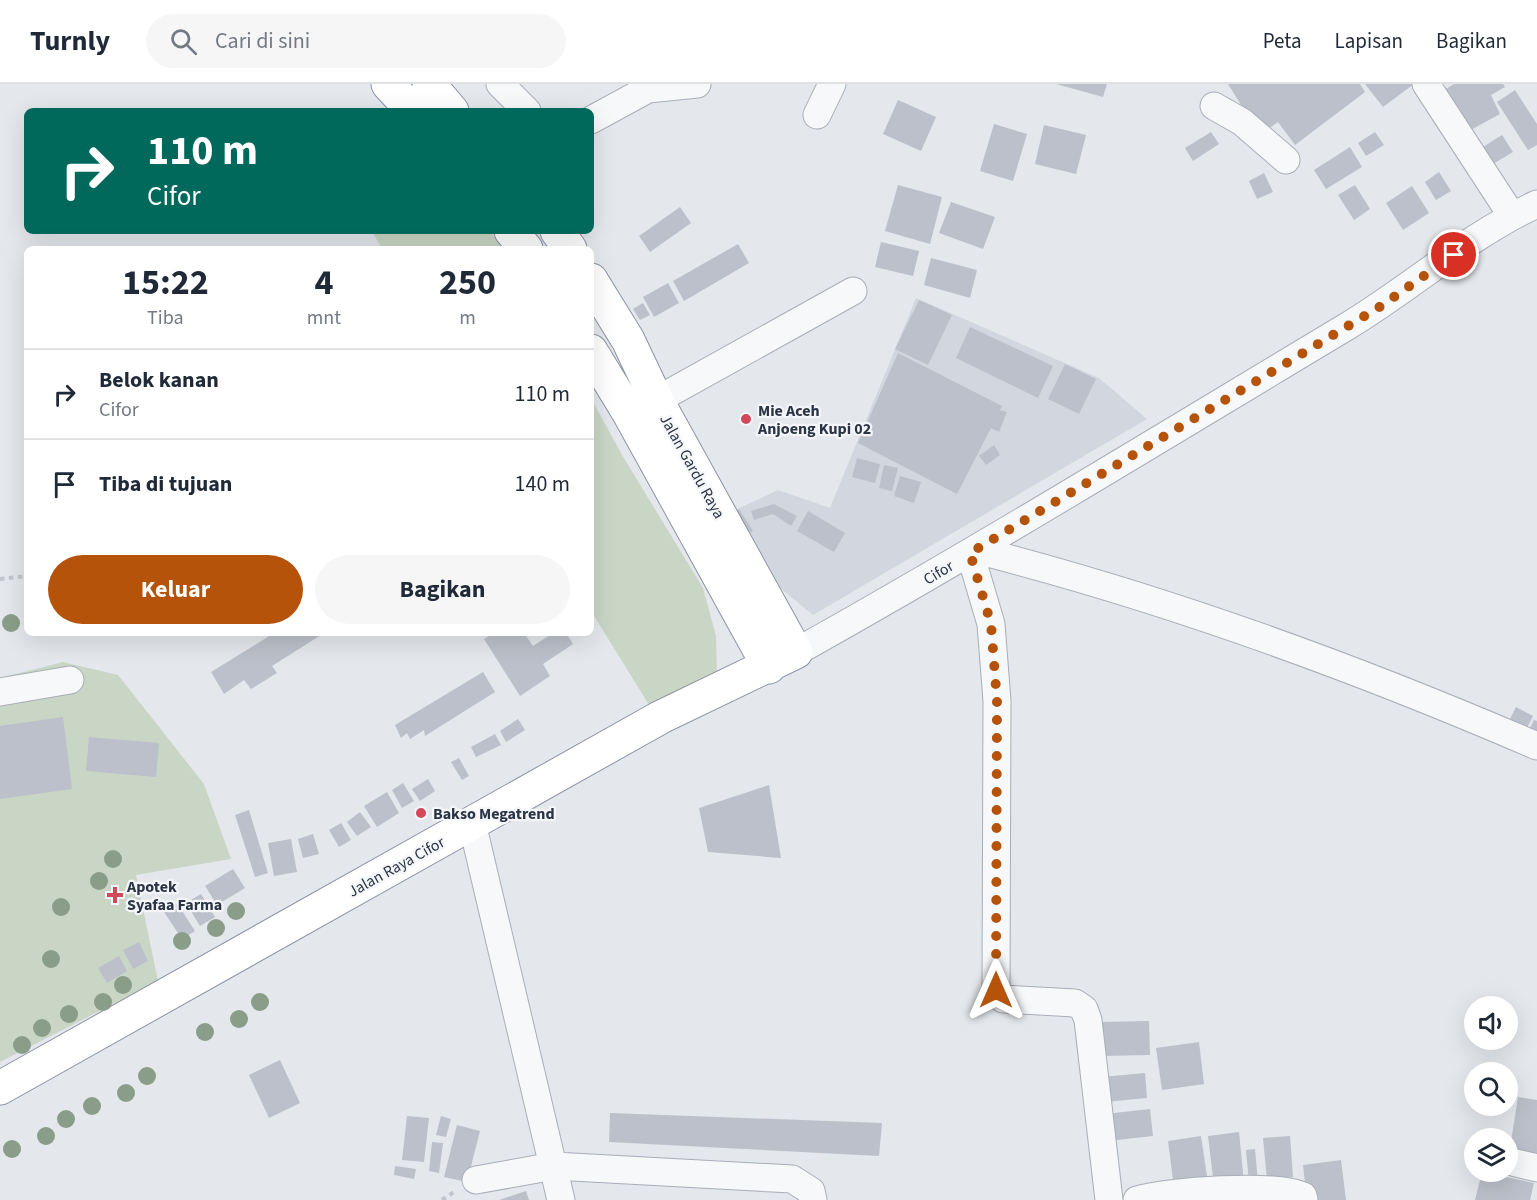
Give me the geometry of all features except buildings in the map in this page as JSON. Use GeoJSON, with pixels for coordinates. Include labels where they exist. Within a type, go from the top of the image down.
{"type":"FeatureCollection","features":[{"type":"Feature","properties":{"kind":"highway"},"geometry":{"type":"LineString","coordinates":[[388,84],[410,108]]}},
{"type":"Feature","properties":{"kind":"highway"},"geometry":{"type":"LineString","coordinates":[[429,84],[449,108]]}},
{"type":"Feature","properties":{"kind":"highway"},"geometry":{"type":"LineString","coordinates":[[514,234],[524,246]]}},
{"type":"Feature","properties":{"kind":"highway","name":"Jalan Gardu Raya"},"geometry":{"type":"LineString","coordinates":[[594,285],[628,340],[643,407]]}},
{"type":"Feature","properties":{"kind":"highway","name":"Jalan Gardu Raya"},"geometry":{"type":"LineString","coordinates":[[594,354],[643,407],[782,659]]}},
{"type":"Feature","properties":{"kind":"highway","name":"Jalan Raya Cifor"},"geometry":{"type":"LineString","coordinates":[[0,1088],[661,717],[782,659]]}},
{"type":"Feature","properties":{"kind":"street"},"geometry":{"type":"LineString","coordinates":[[500,84],[524,108]]}},
{"type":"Feature","properties":{"kind":"street"},"geometry":{"type":"LineString","coordinates":[[594,118],[648,89],[697,84]]}},
{"type":"Feature","properties":{"kind":"street"},"geometry":{"type":"LineString","coordinates":[[817,115],[832,84]]}},
{"type":"Feature","properties":{"kind":"street"},"geometry":{"type":"LineString","coordinates":[[1428,85],[1512,216]]}},
{"type":"Feature","properties":{"kind":"street"},"geometry":{"type":"LineString","coordinates":[[1214,106],[1242,122],[1286,160]]}},
{"type":"Feature","properties":{"kind":"street","name":"Cifor"},"geometry":{"type":"LineString","coordinates":[[782,659],[973,551],[1378,308],[1512,216],[1537,204]]}},
{"type":"Feature","properties":{"kind":"street"},"geometry":{"type":"LineString","coordinates":[[643,407],[854,291]]}},
{"type":"Feature","properties":{"kind":"street"},"geometry":{"type":"LineString","coordinates":[[1109,1200],[1088,1020],[1084,1009],[1075,1004],[1003,999],[996,990],[997,701],[991,624],[973,551],[1094,581],[1251,633],[1368,675],[1537,746]]}},
{"type":"Feature","properties":{"kind":"street"},"geometry":{"type":"LineString","coordinates":[[0,692],[70,680]]}},
{"type":"Feature","properties":{"kind":"street"},"geometry":{"type":"LineString","coordinates":[[472,823],[561,1200]]}},
{"type":"Feature","properties":{"kind":"street"},"geometry":{"type":"LineString","coordinates":[[1518,1163],[1537,1168]]}},
{"type":"Feature","properties":{"kind":"street"},"geometry":{"type":"LineString","coordinates":[[476,1180],[554,1166],[792,1179],[811,1191],[813,1200]]}},
{"type":"Feature","properties":{"kind":"street"},"geometry":{"type":"LineString","coordinates":[[1137,1200],[1256,1188],[1294,1192],[1303,1196],[1304,1200]]}},
{"type":"Feature","properties":{"kind":"path"},"geometry":{"type":"LineString","coordinates":[[0,579],[24,576]]}},
{"type":"Feature","properties":{"kind":"shaded area"},"geometry":{"type":"Polygon","coordinates":[[[916,298],[1099,378],[1147,419],[813,615],[760,571],[727,514],[778,490],[830,508],[916,298]]]}},
{"type":"Feature","properties":{"kind":"green space"},"geometry":{"type":"Polygon","coordinates":[[[374,234],[492,234],[502,246],[380,246],[374,234]]]}},
{"type":"Feature","properties":{"kind":"green space"},"geometry":{"type":"Polygon","coordinates":[[[594,404],[622,455],[703,588],[716,636],[717,676],[651,708],[594,616],[594,404]]]}},
{"type":"Feature","properties":{"kind":"green space"},"geometry":{"type":"Polygon","coordinates":[[[63,662],[118,675],[204,784],[231,859],[136,875],[158,981],[0,1062],[0,678],[63,662]]]}},
{"type":"Feature","properties":{"kind":"place","name":"Mie Aceh Anjoeng Kupi 02"},"geometry":{"type":"Point","coordinates":[746,419]}},
{"type":"Feature","properties":{"kind":"place","name":"Bakso Megatrend"},"geometry":{"type":"Point","coordinates":[421,813]}},
{"type":"Feature","properties":{"kind":"place","name":"Apotek Syafaa Farma"},"geometry":{"type":"Point","coordinates":[115,895]}},
{"type":"Feature","properties":{"kind":"route"},"geometry":{"type":"LineString","coordinates":[[996,990],[997,701],[991,624],[970,553],[1378,308],[1454,255]]}}]}
